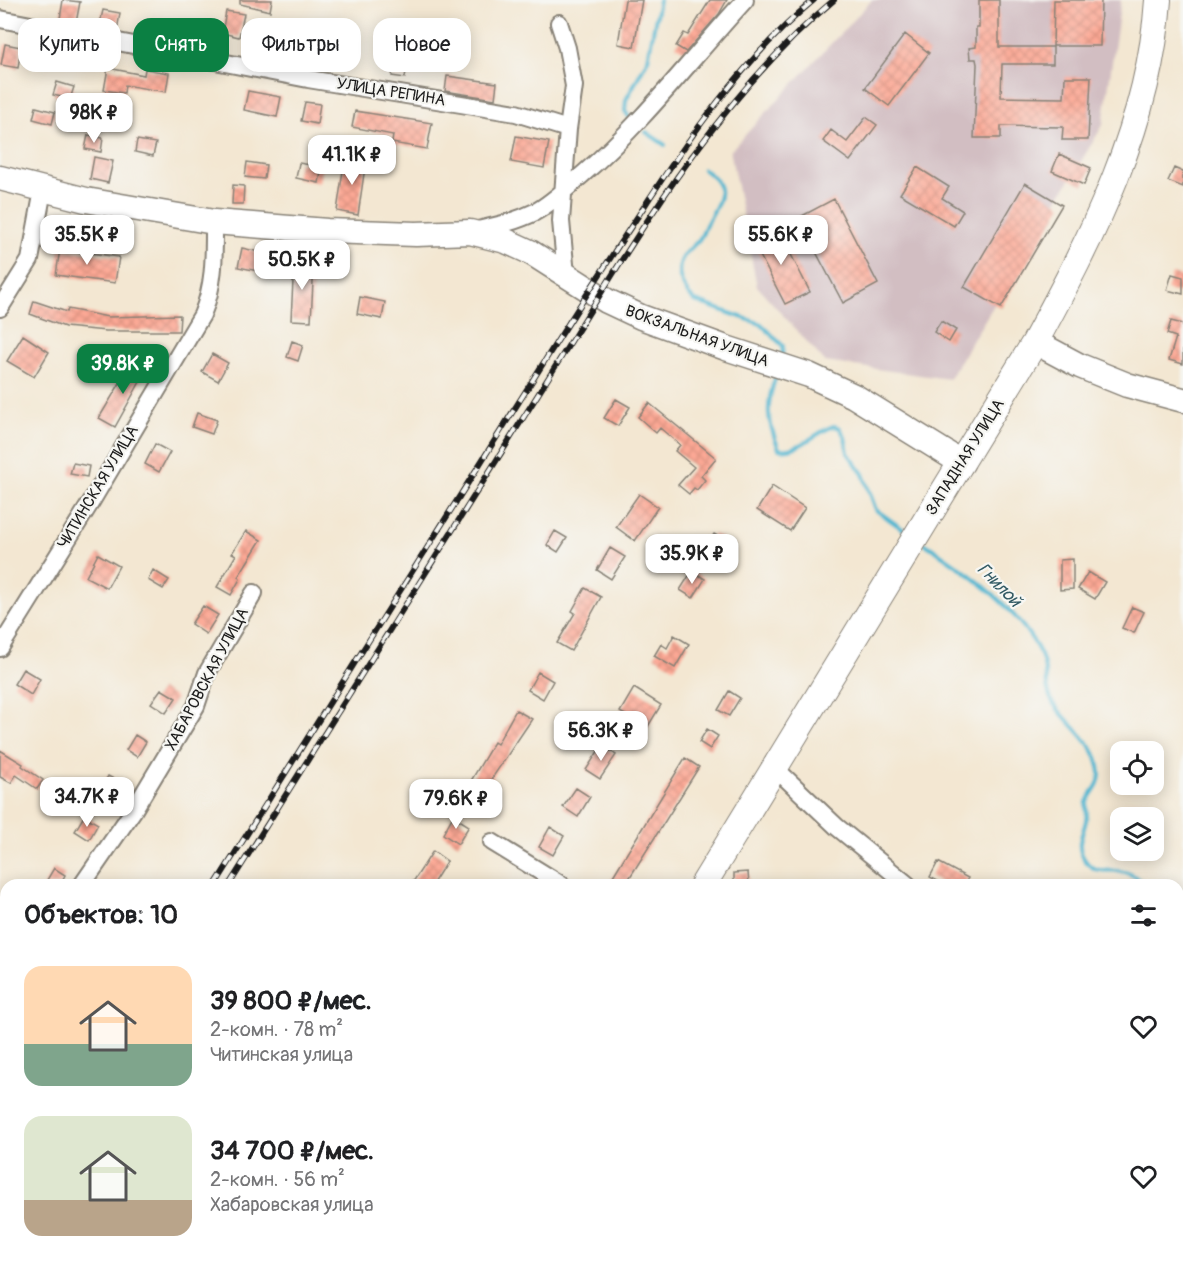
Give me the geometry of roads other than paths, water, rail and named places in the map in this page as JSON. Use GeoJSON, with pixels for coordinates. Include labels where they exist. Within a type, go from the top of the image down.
{"type":"FeatureCollection","features":[{"type":"Feature","properties":{"kind":"main road","name":"ЗАПАДНАЯ УЛИЦА"},"geometry":{"type":"LineString","coordinates":[[707,879],[1041,332],[1101,213],[1117,176],[1133,129],[1148,72],[1158,0]]}},
{"type":"Feature","properties":{"kind":"main road","name":"ВОКЗАЛЬНАЯ УЛИЦА"},"geometry":{"type":"LineString","coordinates":[[0,178],[43,190],[129,208],[214,222],[327,231],[416,234],[470,232],[506,241],[530,252],[607,301],[641,317],[809,375],[854,396],[962,463]]}},
{"type":"Feature","properties":{"kind":"main road"},"geometry":{"type":"LineString","coordinates":[[1041,332],[1080,366],[1126,385],[1183,400]]}},
{"type":"Feature","properties":{"kind":"street"},"geometry":{"type":"LineString","coordinates":[[470,232],[511,222],[538,210],[563,191],[631,130],[745,0]]}},
{"type":"Feature","properties":{"kind":"street","name":"УЛИЦА РЕПИНА"},"geometry":{"type":"LineString","coordinates":[[0,19],[308,79],[516,113],[568,129]]}},
{"type":"Feature","properties":{"kind":"street"},"geometry":{"type":"LineString","coordinates":[[560,23],[574,86],[568,129],[561,221],[566,275]]}},
{"type":"Feature","properties":{"kind":"street"},"geometry":{"type":"LineString","coordinates":[[0,308],[30,260],[43,190]]}},
{"type":"Feature","properties":{"kind":"street","name":"ЧИТИНСКАЯ УЛИЦА"},"geometry":{"type":"LineString","coordinates":[[0,648],[202,315],[208,301],[214,272],[214,222]]}},
{"type":"Feature","properties":{"kind":"street","name":"ХАБАРОВСКАЯ УЛИЦА"},"geometry":{"type":"LineString","coordinates":[[86,879],[133,811],[196,706],[207,673],[254,594]]}},
{"type":"Feature","properties":{"kind":"street"},"geometry":{"type":"LineString","coordinates":[[775,768],[837,826],[901,879]]}},
{"type":"Feature","properties":{"kind":"street"},"geometry":{"type":"LineString","coordinates":[[492,842],[552,879]]}},
{"type":"Feature","properties":{"kind":"waterway","name":"Гнилой"},"geometry":{"type":"LineString","coordinates":[[631,120],[625,111],[626,100],[648,59],[659,0]]}},
{"type":"Feature","properties":{"kind":"waterway","name":"Гнилой"},"geometry":{"type":"LineString","coordinates":[[646,132],[665,145]]}},
{"type":"Feature","properties":{"kind":"waterway","name":"Гнилой"},"geometry":{"type":"LineString","coordinates":[[703,169],[718,183],[720,196],[701,236],[682,258],[679,271],[682,284],[695,301],[761,324],[783,346],[782,355]]}},
{"type":"Feature","properties":{"kind":"waterway","name":"Гнилой"},"geometry":{"type":"LineString","coordinates":[[776,376],[770,396],[769,413],[779,449],[793,448],[834,426],[840,428],[845,437],[848,453],[863,474],[876,510],[907,532]]}},
{"type":"Feature","properties":{"kind":"waterway","name":"Гнилой"},"geometry":{"type":"LineString","coordinates":[[924,543],[990,592],[1019,621],[1031,637],[1043,661],[1050,698],[1089,744],[1098,763],[1099,782],[1086,804],[1087,818],[1080,842],[1080,851],[1091,867],[1128,873],[1138,879]]}},
{"type":"Feature","properties":{"kind":"railway"},"geometry":{"type":"LineString","coordinates":[[219,879],[575,312],[676,158],[740,74],[788,23],[814,0]]}},
{"type":"Feature","properties":{"kind":"railway"},"geometry":{"type":"LineString","coordinates":[[233,879],[602,291],[671,186],[747,87],[789,42],[834,0]]}}]}
